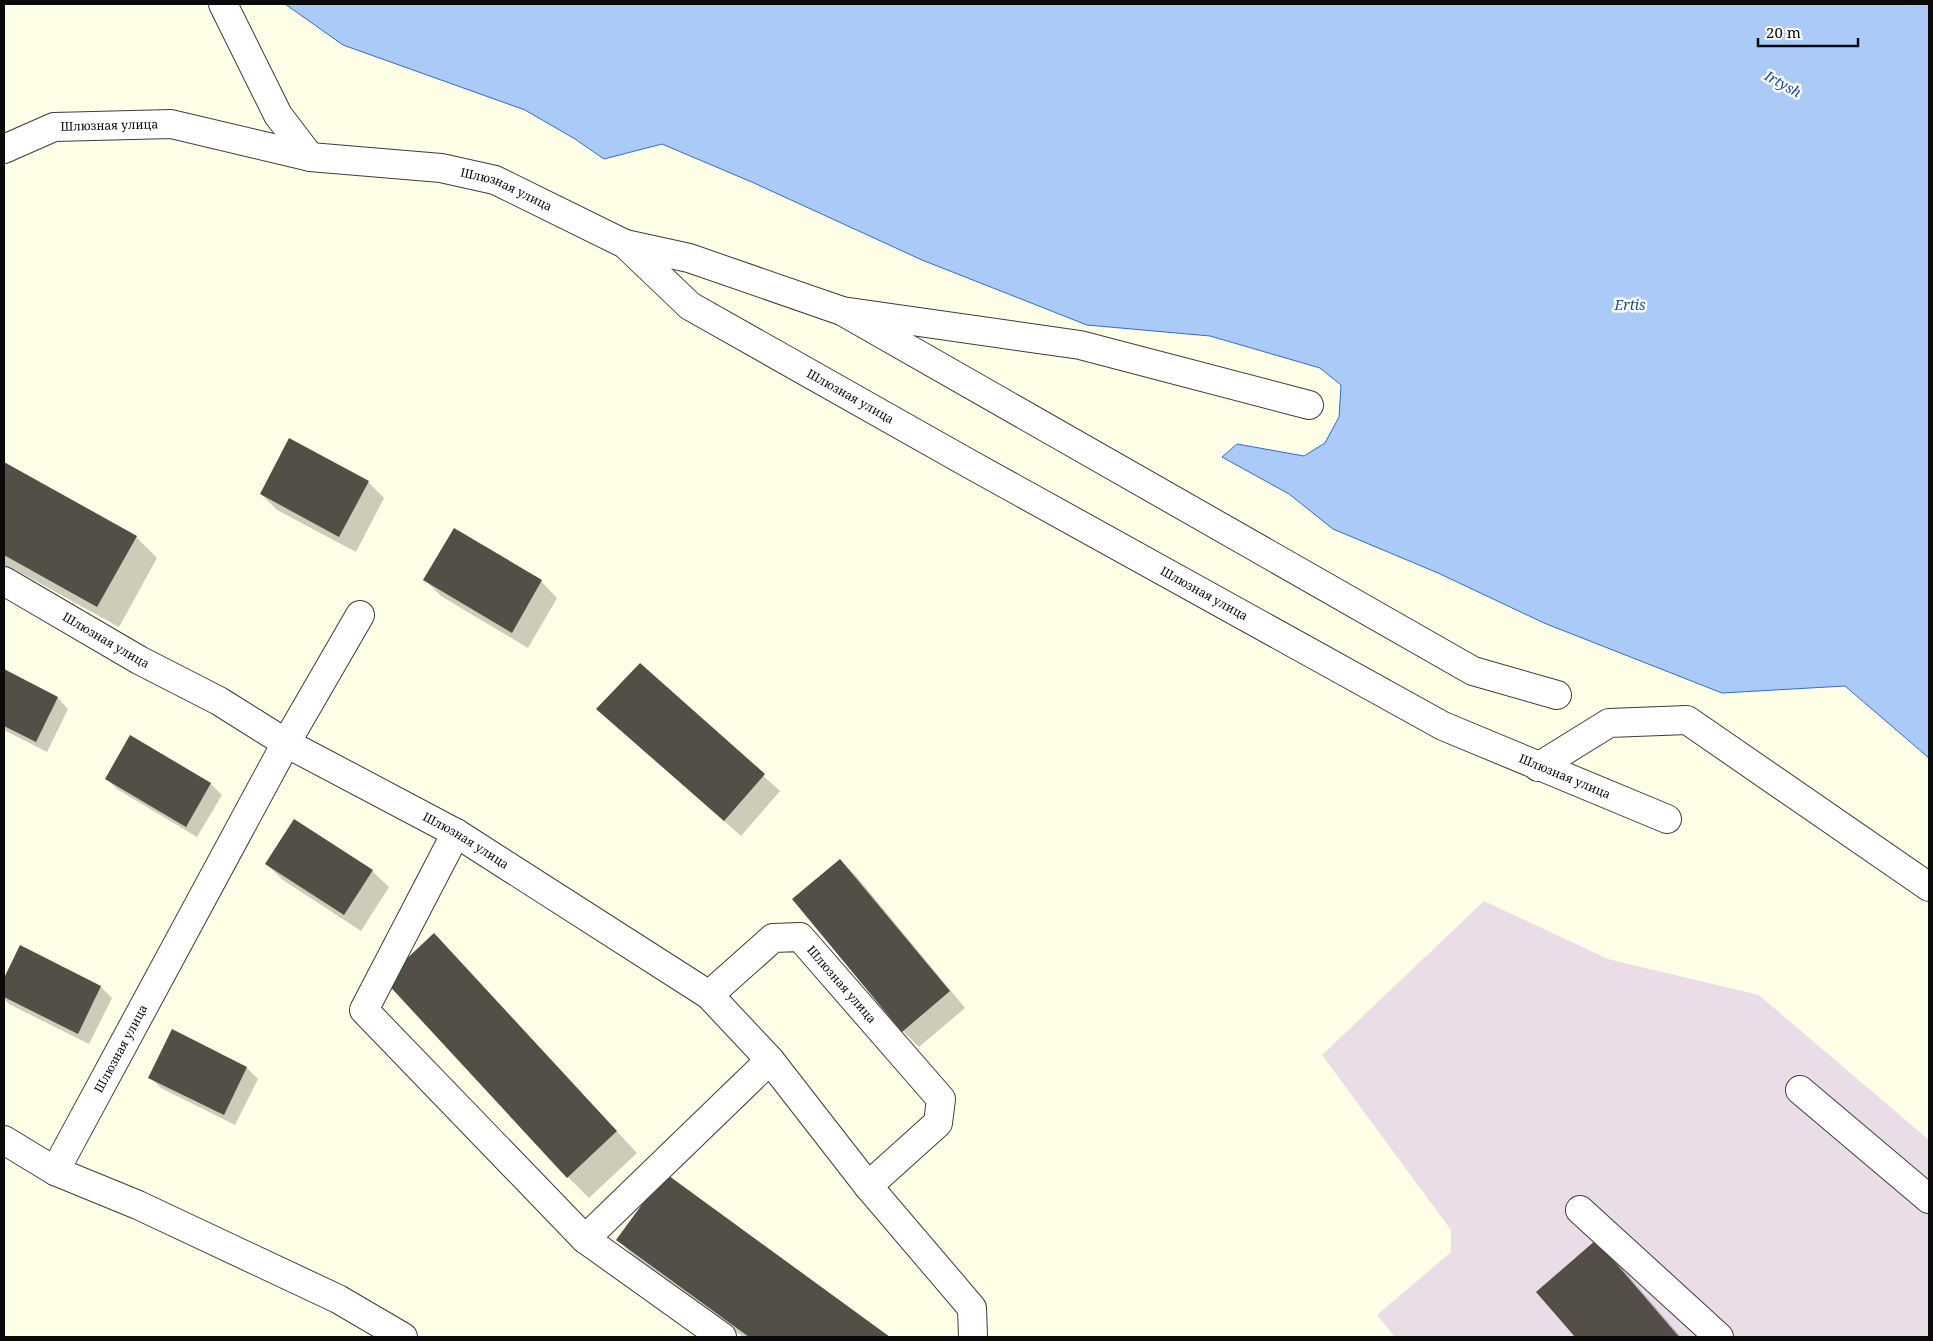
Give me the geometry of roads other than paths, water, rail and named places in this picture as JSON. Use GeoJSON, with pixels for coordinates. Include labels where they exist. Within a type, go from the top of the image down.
{"type":"FeatureCollection","features":[{"type":"Feature","properties":{"kind":"street"},"geometry":{"type":"LineString","coordinates":[[224,4],[278,115],[310,157]]}},
{"type":"Feature","properties":{"kind":"street","name":"Шлюзная улица"},"geometry":{"type":"LineString","coordinates":[[4,149],[54,127],[171,124],[310,157],[441,168],[495,180],[625,244],[690,306],[985,473],[1443,726],[1667,819]]}},
{"type":"Feature","properties":{"kind":"street"},"geometry":{"type":"LineString","coordinates":[[625,244],[689,258],[842,311],[1473,671],[1558,695]]}},
{"type":"Feature","properties":{"kind":"street"},"geometry":{"type":"LineString","coordinates":[[842,311],[1080,345],[1309,405]]}},
{"type":"Feature","properties":{"kind":"street","name":"Шлюзная улица"},"geometry":{"type":"LineString","coordinates":[[4,581],[139,660],[219,701],[286,743],[456,833],[709,996],[773,938],[800,937],[941,1099],[938,1123],[868,1186]]}},
{"type":"Feature","properties":{"kind":"street","name":"Шлюзная улица"},"geometry":{"type":"LineString","coordinates":[[55,1171],[286,743],[360,615]]}},
{"type":"Feature","properties":{"kind":"street"},"geometry":{"type":"LineString","coordinates":[[1538,767],[1609,723],[1686,720],[1929,887]]}},
{"type":"Feature","properties":{"kind":"street"},"geometry":{"type":"LineString","coordinates":[[456,833],[364,1010],[585,1239],[722,1337]]}},
{"type":"Feature","properties":{"kind":"street"},"geometry":{"type":"LineString","coordinates":[[709,996],[770,1060],[868,1186],[972,1308],[973,1337]]}},
{"type":"Feature","properties":{"kind":"street"},"geometry":{"type":"LineString","coordinates":[[585,1239],[770,1060]]}},
{"type":"Feature","properties":{"kind":"street"},"geometry":{"type":"LineString","coordinates":[[1800,1090],[1929,1199]]}},
{"type":"Feature","properties":{"kind":"street"},"geometry":{"type":"LineString","coordinates":[[5,1145],[55,1171],[138,1206],[338,1299],[404,1337]]}},
{"type":"Feature","properties":{"kind":"street"},"geometry":{"type":"LineString","coordinates":[[1580,1210],[1719,1337]]}},
{"type":"Feature","properties":{"kind":"water","name":"Ertis"},"geometry":{"type":"Polygon","coordinates":[[[285,4],[1929,4],[1929,758],[1845,686],[1722,693],[1544,623],[1438,573],[1333,529],[1289,494],[1222,457],[1237,444],[1304,456],[1325,443],[1339,417],[1341,385],[1320,368],[1210,336],[1087,325],[922,260],[754,183],[662,144],[604,159],[575,139],[525,110],[343,45],[285,4]]]}},
{"type":"Feature","properties":{"kind":"water label","name":"Irtysh"},"geometry":{"type":"Point","coordinates":[1783,84]}}]}
